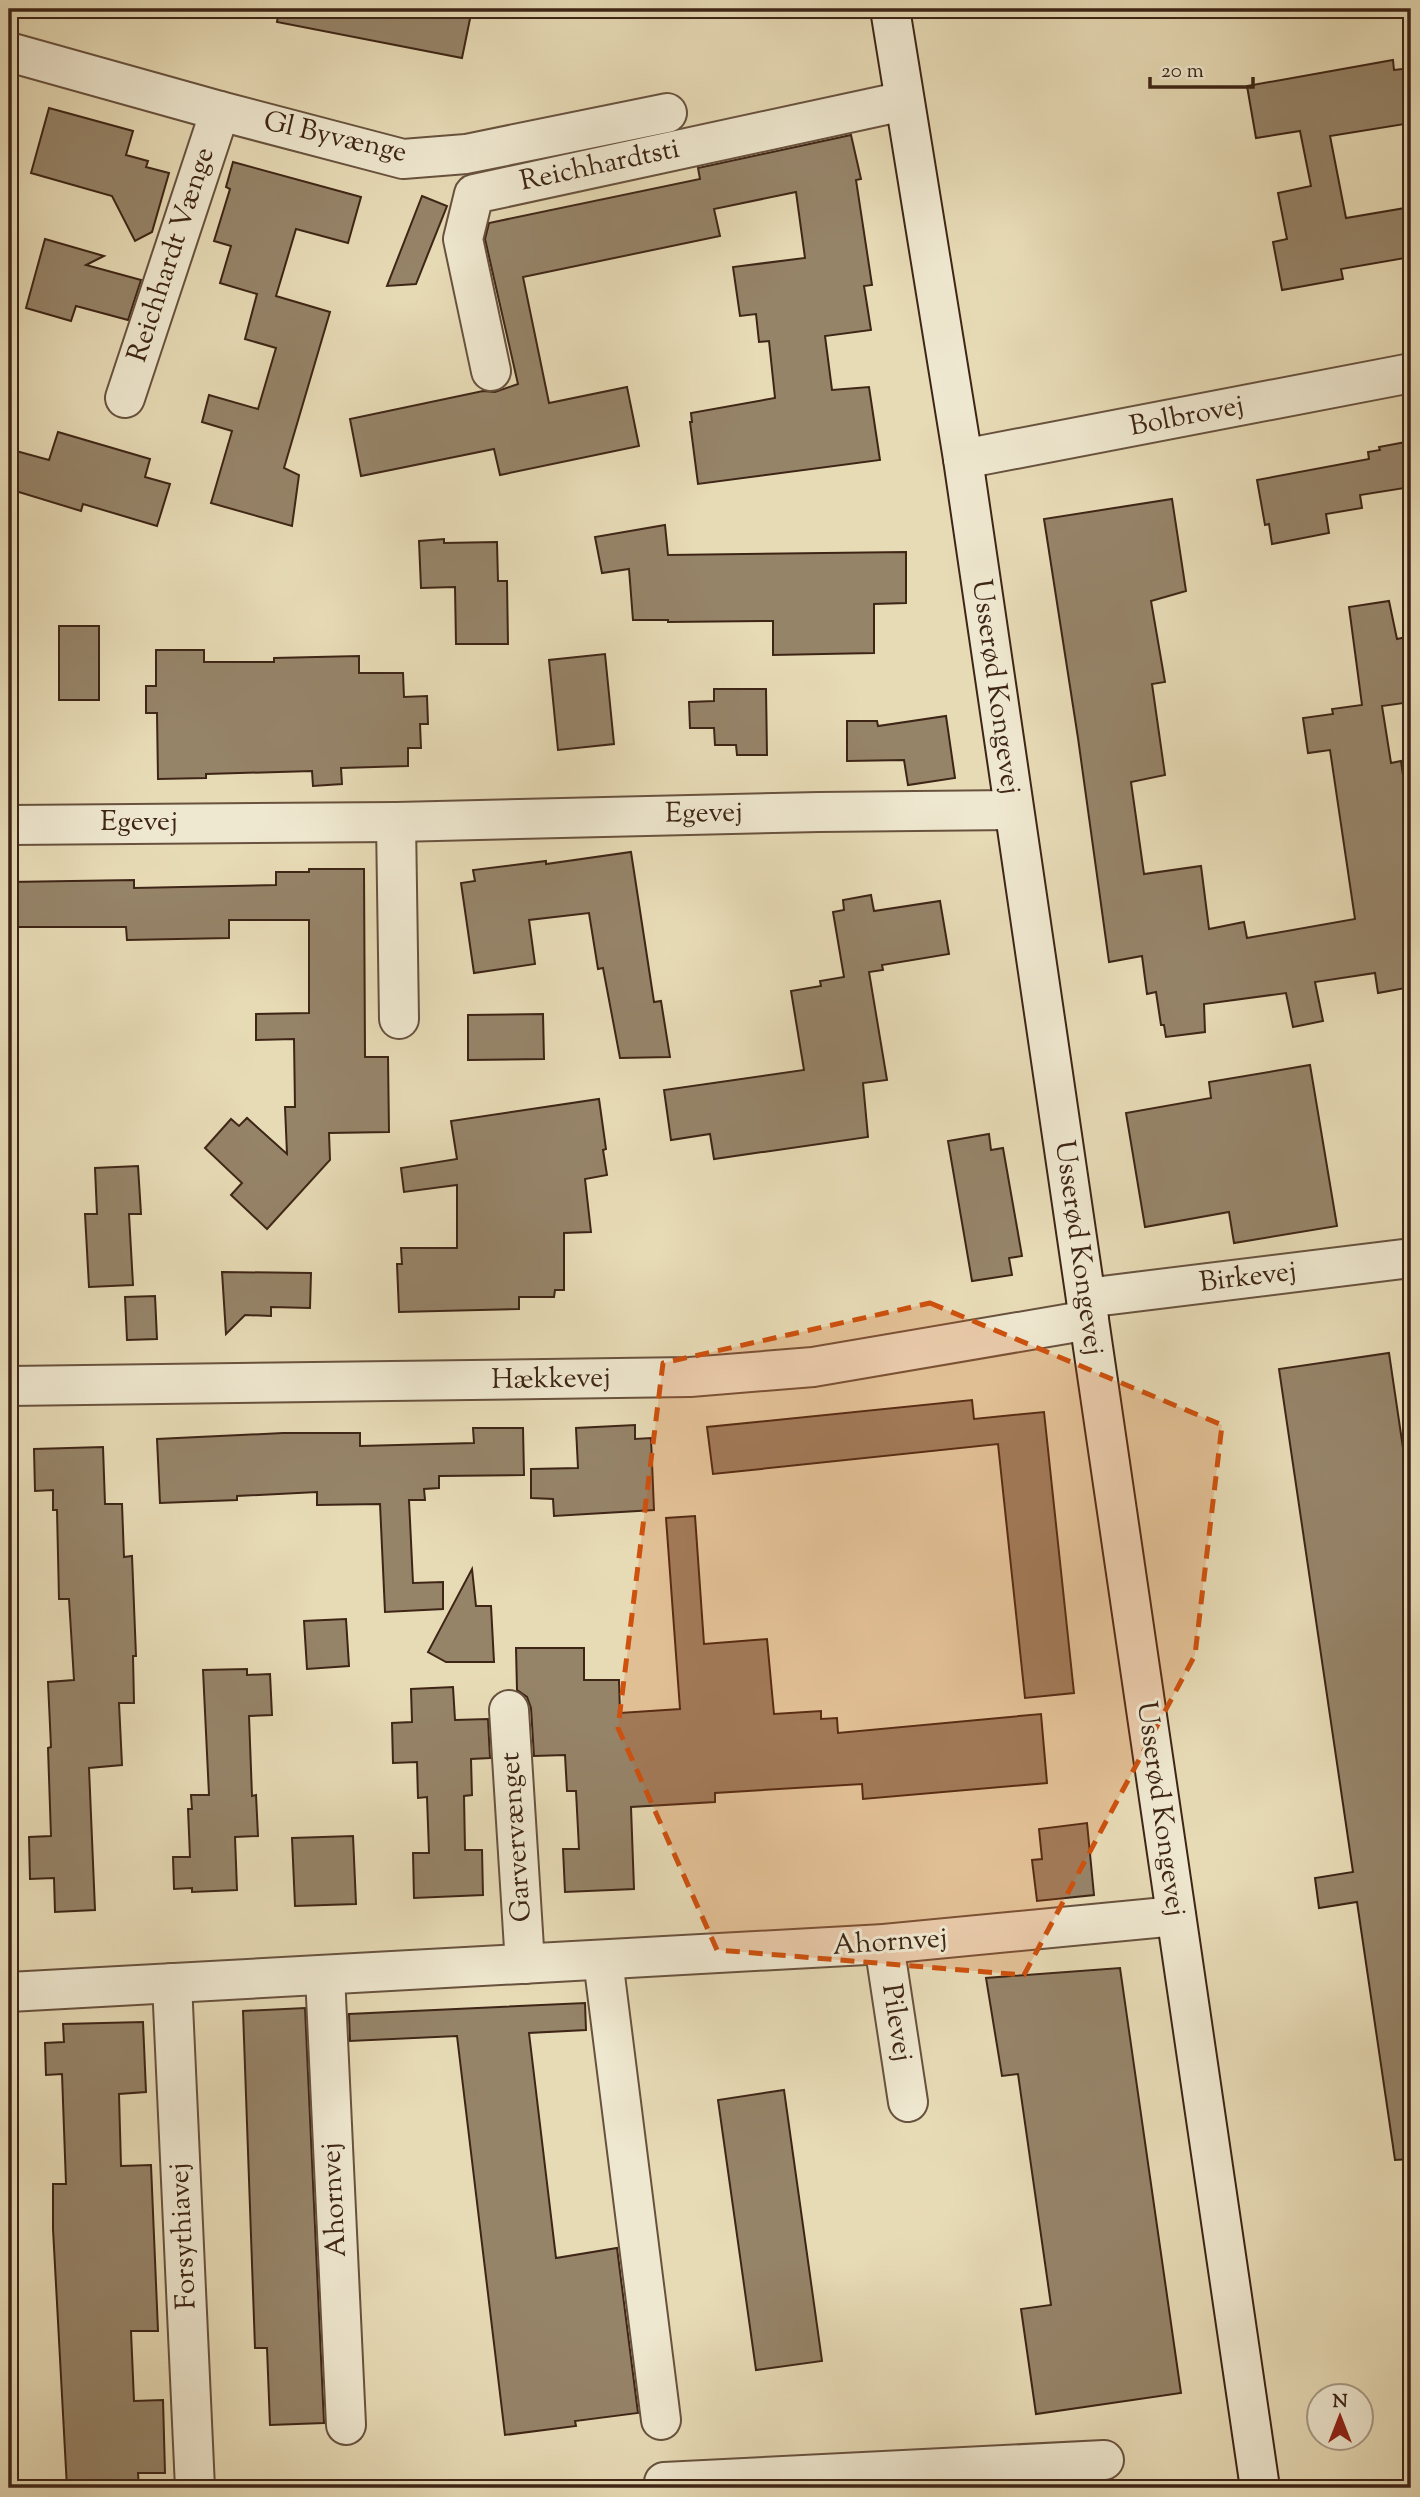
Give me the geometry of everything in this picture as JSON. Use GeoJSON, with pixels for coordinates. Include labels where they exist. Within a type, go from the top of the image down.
{"type":"FeatureCollection","features":[{"type":"Feature","properties":{"kind":"street","name":"Usserød Kongevej"},"geometry":{"type":"LineString","coordinates":[[890,9],[962,459],[1260,2488]]}},
{"type":"Feature","properties":{"kind":"street","name":"Gl Byvænge"},"geometry":{"type":"LineString","coordinates":[[9,52],[403,159],[466,154],[667,113]]}},
{"type":"Feature","properties":{"kind":"street","name":"Reichhardtsti"},"geometry":{"type":"LineString","coordinates":[[491,371],[463,239],[474,194],[904,101]]}},
{"type":"Feature","properties":{"kind":"street","name":"Reichhardt Vænge"},"geometry":{"type":"LineString","coordinates":[[125,398],[220,111]]}},
{"type":"Feature","properties":{"kind":"street","name":"Bolbrovej"},"geometry":{"type":"LineString","coordinates":[[962,459],[1411,373]]}},
{"type":"Feature","properties":{"kind":"street","name":"Egevej"},"geometry":{"type":"LineString","coordinates":[[9,825],[396,822],[819,811],[1013,810]]}},
{"type":"Feature","properties":{"kind":"street"},"geometry":{"type":"LineString","coordinates":[[396,822],[399,1019]]}},
{"type":"Feature","properties":{"kind":"street","name":"Birkevej"},"geometry":{"type":"LineString","coordinates":[[1087,1309],[1411,1258]]}},
{"type":"Feature","properties":{"kind":"street","name":"Hækkevej"},"geometry":{"type":"LineString","coordinates":[[9,1386],[690,1377],[813,1367],[1087,1309]]}},
{"type":"Feature","properties":{"kind":"street","name":"Garvervænget"},"geometry":{"type":"LineString","coordinates":[[509,1710],[526,1964]]}},
{"type":"Feature","properties":{"kind":"street","name":"Ahornvej"},"geometry":{"type":"LineString","coordinates":[[9,1992],[884,1944],[1176,1916]]}},
{"type":"Feature","properties":{"kind":"street","name":"Pilevej"},"geometry":{"type":"LineString","coordinates":[[884,1944],[908,2102]]}},
{"type":"Feature","properties":{"kind":"street"},"geometry":{"type":"LineString","coordinates":[[603,1961],[661,2420]]}},
{"type":"Feature","properties":{"kind":"street","name":"Ahornvej"},"geometry":{"type":"LineString","coordinates":[[325,1975],[346,2425]]}},
{"type":"Feature","properties":{"kind":"street","name":"Forsythiavej"},"geometry":{"type":"LineString","coordinates":[[172,1983],[195,2488]]}},
{"type":"Feature","properties":{"kind":"street"},"geometry":{"type":"LineString","coordinates":[[664,2488],[664,2482],[1104,2460]]}},
{"type":"Feature","properties":{"kind":"highlighted area"},"geometry":{"type":"Polygon","coordinates":[[[930,1303],[1222,1425],[1195,1655],[1024,1975],[717,1950],[618,1728],[663,1363],[930,1303]]]}},
{"type":"Feature","properties":{"kind":"building"},"geometry":{"type":"Polygon","coordinates":[[[279,9],[472,9],[462,58],[277,22],[279,9]]]}},
{"type":"Feature","properties":{"kind":"building"},"geometry":{"type":"Polygon","coordinates":[[[1393,60],[1394,70],[1411,68],[1411,123],[1330,136],[1346,218],[1411,207],[1411,257],[1341,269],[1343,279],[1282,290],[1273,242],[1287,239],[1278,193],[1311,186],[1300,131],[1256,138],[1247,86],[1393,60]]]}},
{"type":"Feature","properties":{"kind":"building"},"geometry":{"type":"Polygon","coordinates":[[[49,108],[133,131],[126,155],[148,161],[146,167],[169,173],[152,232],[135,241],[112,196],[31,173],[49,108]]]}},
{"type":"Feature","properties":{"kind":"building"},"geometry":{"type":"Polygon","coordinates":[[[851,135],[861,179],[856,180],[872,285],[864,286],[871,330],[825,336],[832,390],[869,387],[880,460],[698,484],[691,413],[775,398],[769,341],[759,342],[756,314],[740,316],[733,267],[805,258],[796,192],[714,209],[720,236],[523,277],[549,403],[627,387],[639,446],[500,475],[494,449],[361,476],[350,419],[483,391],[495,392],[518,384],[485,239],[489,223],[700,179],[698,168],[851,135]]]}},
{"type":"Feature","properties":{"kind":"building"},"geometry":{"type":"Polygon","coordinates":[[[233,162],[361,197],[348,243],[296,229],[276,296],[330,312],[284,468],[299,475],[292,526],[211,503],[232,431],[202,422],[209,395],[258,409],[276,348],[245,339],[257,294],[220,283],[231,246],[214,241],[230,189],[226,187],[233,162]]]}},
{"type":"Feature","properties":{"kind":"building"},"geometry":{"type":"Polygon","coordinates":[[[422,196],[447,206],[416,284],[387,286],[422,196]]]}},
{"type":"Feature","properties":{"kind":"building"},"geometry":{"type":"Polygon","coordinates":[[[45,239],[104,256],[86,265],[141,280],[128,320],[76,306],[71,321],[26,308],[45,239]]]}},
{"type":"Feature","properties":{"kind":"building"},"geometry":{"type":"Polygon","coordinates":[[[58,432],[150,459],[145,477],[170,484],[157,526],[83,504],[81,511],[9,489],[9,449],[49,460],[58,432]]]}},
{"type":"Feature","properties":{"kind":"building"},"geometry":{"type":"Polygon","coordinates":[[[1411,441],[1411,487],[1360,495],[1362,508],[1326,514],[1329,533],[1272,544],[1269,524],[1265,525],[1257,480],[1369,459],[1368,452],[1380,450],[1379,447],[1411,441]]]}},
{"type":"Feature","properties":{"kind":"building"},"geometry":{"type":"Polygon","coordinates":[[[1172,499],[1186,591],[1151,601],[1165,682],[1152,684],[1165,775],[1131,782],[1144,874],[1201,866],[1209,929],[1244,922],[1247,938],[1355,919],[1330,750],[1308,753],[1303,718],[1333,714],[1332,709],[1362,705],[1349,607],[1389,601],[1397,639],[1411,636],[1411,702],[1382,706],[1391,763],[1401,761],[1403,775],[1408,774],[1411,794],[1411,987],[1378,993],[1375,973],[1315,982],[1323,1021],[1293,1027],[1286,993],[1204,1004],[1205,1032],[1166,1037],[1164,1025],[1161,1025],[1156,992],[1147,994],[1142,956],[1109,962],[1044,519],[1172,499]]]}},
{"type":"Feature","properties":{"kind":"building"},"geometry":{"type":"Polygon","coordinates":[[[665,525],[668,555],[906,552],[906,603],[874,604],[874,653],[773,655],[773,621],[633,620],[629,569],[602,573],[595,537],[665,525]]]}},
{"type":"Feature","properties":{"kind":"building"},"geometry":{"type":"Polygon","coordinates":[[[444,539],[444,543],[497,542],[498,581],[507,581],[508,644],[456,644],[455,587],[421,588],[419,541],[444,539]]]}},
{"type":"Feature","properties":{"kind":"building"},"geometry":{"type":"Polygon","coordinates":[[[59,626],[99,626],[99,700],[59,700],[59,626]]]}},
{"type":"Feature","properties":{"kind":"building"},"geometry":{"type":"Polygon","coordinates":[[[156,650],[204,650],[204,662],[274,662],[274,658],[359,656],[359,673],[403,673],[404,697],[427,696],[428,724],[420,724],[421,748],[408,748],[408,766],[341,768],[342,784],[313,786],[312,771],[206,774],[206,778],[158,779],[157,713],[146,713],[146,686],[156,686],[156,650]]]}},
{"type":"Feature","properties":{"kind":"building"},"geometry":{"type":"Polygon","coordinates":[[[605,654],[614,744],[558,750],[549,660],[605,654]]]}},
{"type":"Feature","properties":{"kind":"building"},"geometry":{"type":"Polygon","coordinates":[[[714,689],[766,689],[767,755],[737,755],[736,745],[715,745],[714,728],[690,728],[689,702],[714,701],[714,689]]]}},
{"type":"Feature","properties":{"kind":"building"},"geometry":{"type":"Polygon","coordinates":[[[946,716],[955,778],[908,785],[904,760],[847,761],[847,721],[877,721],[878,726],[946,716]]]}},
{"type":"Feature","properties":{"kind":"building"},"geometry":{"type":"Polygon","coordinates":[[[631,852],[654,1002],[661,1001],[670,1057],[620,1058],[603,968],[598,969],[589,913],[529,920],[535,964],[474,973],[461,883],[475,881],[473,870],[546,861],[546,864],[631,852]]]}},
{"type":"Feature","properties":{"kind":"building"},"geometry":{"type":"Polygon","coordinates":[[[309,869],[364,869],[365,1057],[388,1057],[389,1132],[329,1133],[330,1160],[267,1229],[231,1195],[242,1183],[205,1148],[231,1119],[239,1126],[247,1118],[287,1154],[285,1107],[295,1107],[294,1039],[256,1040],[256,1014],[309,1013],[309,920],[229,920],[229,938],[127,940],[126,927],[9,927],[9,882],[134,880],[134,888],[276,885],[276,872],[309,872],[309,869]]]}},
{"type":"Feature","properties":{"kind":"building"},"geometry":{"type":"Polygon","coordinates":[[[871,895],[874,911],[940,901],[949,954],[882,965],[883,970],[869,972],[887,1080],[863,1083],[868,1137],[714,1159],[710,1134],[671,1140],[664,1090],[804,1070],[791,991],[821,986],[820,981],[844,977],[833,912],[844,910],[843,900],[871,895]]]}},
{"type":"Feature","properties":{"kind":"building"},"geometry":{"type":"Polygon","coordinates":[[[543,1014],[544,1059],[468,1060],[468,1015],[543,1014]]]}},
{"type":"Feature","properties":{"kind":"building"},"geometry":{"type":"Polygon","coordinates":[[[1310,1065],[1337,1226],[1234,1243],[1229,1212],[1145,1227],[1126,1113],[1211,1098],[1209,1082],[1310,1065]]]}},
{"type":"Feature","properties":{"kind":"building"},"geometry":{"type":"Polygon","coordinates":[[[599,1099],[607,1175],[585,1179],[591,1232],[564,1233],[564,1290],[555,1290],[554,1297],[519,1297],[519,1309],[399,1312],[397,1264],[402,1264],[401,1248],[457,1248],[457,1185],[404,1192],[401,1168],[457,1159],[451,1121],[599,1099]]]}},
{"type":"Feature","properties":{"kind":"building"},"geometry":{"type":"Polygon","coordinates":[[[989,1134],[991,1150],[1003,1148],[1022,1256],[1009,1258],[1012,1275],[972,1281],[948,1141],[989,1134]]]}},
{"type":"Feature","properties":{"kind":"building"},"geometry":{"type":"Polygon","coordinates":[[[138,1166],[141,1214],[129,1214],[133,1285],[89,1287],[85,1214],[97,1214],[95,1168],[138,1166]]]}},
{"type":"Feature","properties":{"kind":"building"},"geometry":{"type":"Polygon","coordinates":[[[222,1272],[311,1273],[310,1308],[271,1307],[271,1316],[245,1315],[226,1334],[222,1272]]]}},
{"type":"Feature","properties":{"kind":"building"},"geometry":{"type":"Polygon","coordinates":[[[155,1296],[157,1339],[127,1340],[125,1297],[155,1296]]]}},
{"type":"Feature","properties":{"kind":"building"},"geometry":{"type":"Polygon","coordinates":[[[1389,1353],[1411,1502],[1411,2159],[1395,2160],[1357,1902],[1319,1908],[1315,1878],[1353,1872],[1279,1369],[1389,1353]]]}},
{"type":"Feature","properties":{"kind":"building"},"geometry":{"type":"Polygon","coordinates":[[[972,1400],[974,1419],[1044,1412],[1074,1693],[1025,1698],[998,1444],[713,1474],[707,1427],[972,1400]]]}},
{"type":"Feature","properties":{"kind":"building"},"geometry":{"type":"Polygon","coordinates":[[[635,1425],[635,1439],[651,1438],[654,1510],[554,1516],[553,1499],[531,1498],[531,1469],[578,1468],[576,1428],[635,1425]]]}},
{"type":"Feature","properties":{"kind":"building"},"geometry":{"type":"Polygon","coordinates":[[[473,1428],[523,1428],[524,1475],[439,1476],[439,1488],[424,1489],[425,1500],[409,1500],[413,1583],[443,1582],[443,1609],[385,1612],[380,1504],[317,1505],[317,1492],[237,1496],[237,1500],[160,1503],[157,1439],[283,1433],[360,1433],[360,1446],[474,1443],[473,1428]]]}},
{"type":"Feature","properties":{"kind":"building"},"geometry":{"type":"Polygon","coordinates":[[[103,1447],[105,1504],[122,1504],[124,1557],[132,1556],[136,1656],[133,1656],[134,1703],[119,1703],[122,1765],[89,1768],[95,1910],[55,1912],[54,1878],[30,1879],[29,1837],[51,1836],[48,1682],[74,1680],[69,1599],[59,1599],[57,1510],[53,1510],[53,1490],[35,1491],[34,1449],[103,1447]]]}},
{"type":"Feature","properties":{"kind":"building"},"geometry":{"type":"Polygon","coordinates":[[[695,1516],[704,1644],[767,1639],[774,1714],[821,1711],[821,1719],[837,1718],[838,1733],[1041,1714],[1047,1783],[863,1799],[862,1784],[715,1793],[715,1802],[631,1807],[634,1889],[565,1892],[563,1849],[579,1849],[576,1791],[567,1791],[565,1755],[534,1756],[531,1708],[527,1697],[517,1690],[516,1648],[584,1648],[584,1680],[619,1680],[620,1713],[680,1709],[666,1518],[695,1516]]]}},
{"type":"Feature","properties":{"kind":"building"},"geometry":{"type":"Polygon","coordinates":[[[472,1569],[476,1606],[491,1606],[494,1662],[446,1662],[428,1652],[472,1569]]]}},
{"type":"Feature","properties":{"kind":"building"},"geometry":{"type":"Polygon","coordinates":[[[346,1619],[349,1666],[307,1669],[304,1621],[346,1619]]]}},
{"type":"Feature","properties":{"kind":"building"},"geometry":{"type":"Polygon","coordinates":[[[247,1669],[247,1675],[270,1674],[272,1715],[249,1716],[252,1796],[256,1795],[258,1836],[235,1837],[237,1890],[192,1892],[192,1888],[174,1889],[173,1857],[190,1857],[188,1809],[192,1809],[191,1795],[209,1795],[203,1670],[247,1669]]]}},
{"type":"Feature","properties":{"kind":"building"},"geometry":{"type":"Polygon","coordinates":[[[453,1687],[455,1720],[488,1719],[490,1758],[471,1759],[472,1795],[464,1796],[465,1850],[482,1850],[483,1895],[414,1898],[413,1853],[429,1853],[427,1797],[418,1798],[417,1762],[393,1763],[392,1723],[412,1722],[411,1689],[453,1687]]]}},
{"type":"Feature","properties":{"kind":"building"},"geometry":{"type":"Polygon","coordinates":[[[1087,1823],[1094,1895],[1037,1901],[1032,1860],[1042,1859],[1039,1829],[1087,1823]]]}},
{"type":"Feature","properties":{"kind":"building"},"geometry":{"type":"Polygon","coordinates":[[[353,1836],[356,1904],[295,1906],[292,1838],[353,1836]]]}},
{"type":"Feature","properties":{"kind":"building"},"geometry":{"type":"Polygon","coordinates":[[[1120,1968],[1181,2393],[1036,2414],[1021,2309],[1051,2305],[1018,2074],[1002,2076],[986,1978],[1120,1968]]]}},
{"type":"Feature","properties":{"kind":"building"},"geometry":{"type":"Polygon","coordinates":[[[585,2003],[586,2030],[529,2033],[556,2258],[617,2248],[638,2413],[575,2421],[576,2426],[505,2435],[457,2036],[350,2041],[349,2014],[585,2003]]]}},
{"type":"Feature","properties":{"kind":"building"},"geometry":{"type":"Polygon","coordinates":[[[305,2008],[324,2423],[270,2425],[267,2348],[255,2348],[243,2011],[305,2008]]]}},
{"type":"Feature","properties":{"kind":"building"},"geometry":{"type":"Polygon","coordinates":[[[143,2022],[146,2092],[119,2094],[121,2166],[151,2165],[158,2331],[131,2331],[134,2401],[163,2400],[165,2473],[138,2473],[139,2488],[67,2488],[53,2229],[53,2184],[66,2184],[62,2074],[46,2075],[45,2043],[64,2042],[63,2024],[143,2022]]]}},
{"type":"Feature","properties":{"kind":"building"},"geometry":{"type":"Polygon","coordinates":[[[784,2090],[822,2361],[756,2370],[718,2100],[784,2090]]]}}]}
